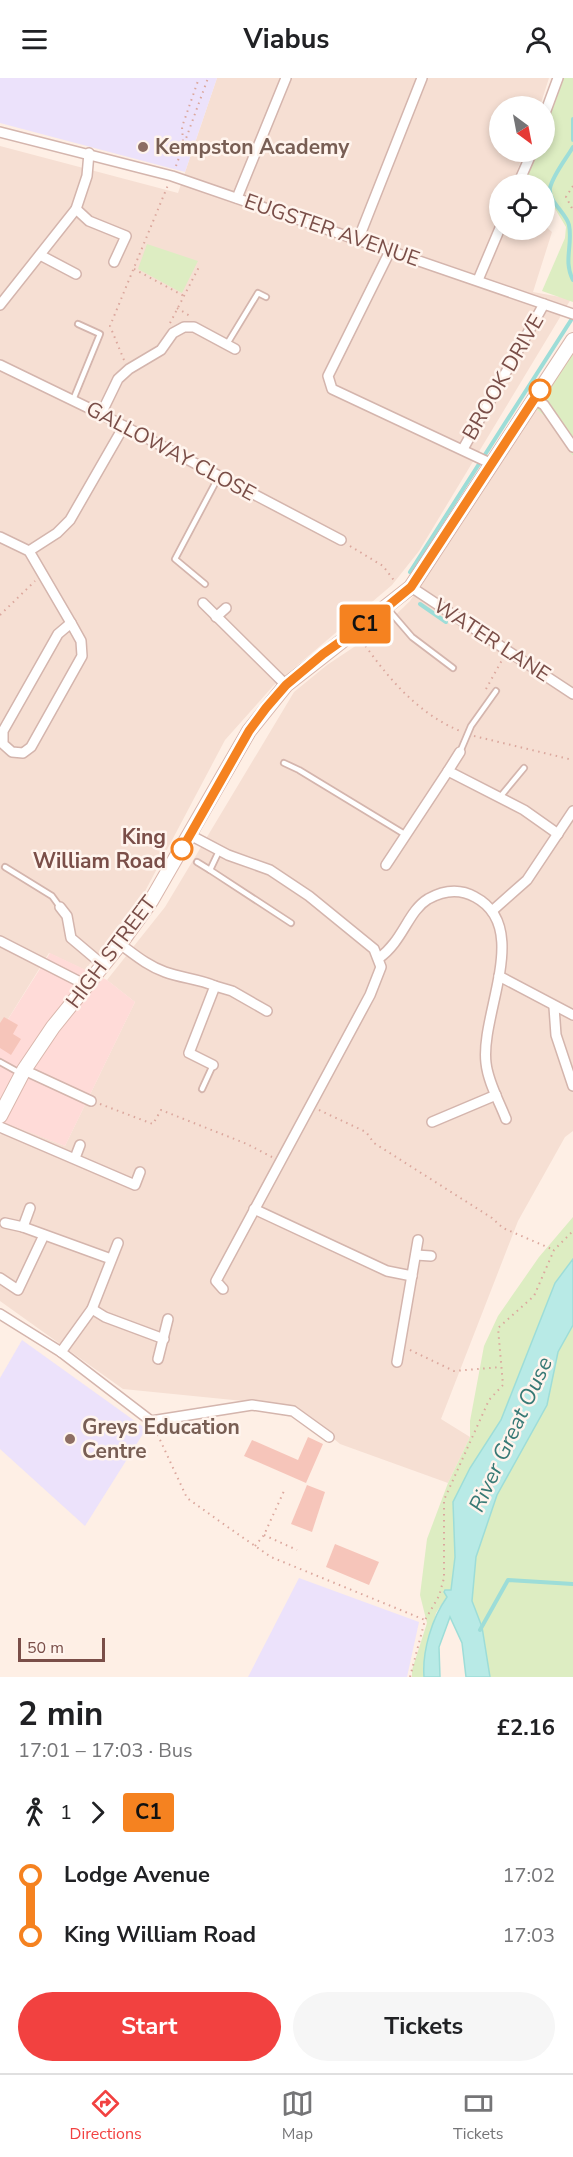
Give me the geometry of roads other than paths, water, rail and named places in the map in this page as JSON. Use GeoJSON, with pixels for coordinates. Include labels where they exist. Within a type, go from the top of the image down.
{"type":"FeatureCollection","features":[{"type":"Feature","properties":{"kind":"main road","name":"HIGH STREET"},"geometry":{"type":"LineString","coordinates":[[0,1115],[23,1072],[151,901],[249,731],[286,685],[323,654],[400,598],[411,587],[486,461],[534,399],[573,340]]}},
{"type":"Feature","properties":{"kind":"street"},"geometry":{"type":"LineString","coordinates":[[237,198],[286,78]]}},
{"type":"Feature","properties":{"kind":"street"},"geometry":{"type":"LineString","coordinates":[[358,240],[422,78]]}},
{"type":"Feature","properties":{"kind":"street"},"geometry":{"type":"LineString","coordinates":[[551,96],[558,78]]}},
{"type":"Feature","properties":{"kind":"street","name":"EUGSTER AVENUE"},"geometry":{"type":"LineString","coordinates":[[0,132],[172,176],[390,249],[572,314]]}},
{"type":"Feature","properties":{"kind":"street"},"geometry":{"type":"LineString","coordinates":[[0,305],[76,209],[87,176],[89,153]]}},
{"type":"Feature","properties":{"kind":"street"},"geometry":{"type":"LineString","coordinates":[[76,209],[89,220],[126,236],[114,262]]}},
{"type":"Feature","properties":{"kind":"street"},"geometry":{"type":"LineString","coordinates":[[478,280],[495,240]]}},
{"type":"Feature","properties":{"kind":"street"},"geometry":{"type":"LineString","coordinates":[[390,249],[328,376],[332,389],[486,461]]}},
{"type":"Feature","properties":{"kind":"street"},"geometry":{"type":"LineString","coordinates":[[40,255],[76,274]]}},
{"type":"Feature","properties":{"kind":"street","name":"BROOK DRIVE"},"geometry":{"type":"LineString","coordinates":[[462,449],[544,304]]}},
{"type":"Feature","properties":{"kind":"street"},"geometry":{"type":"LineString","coordinates":[[101,414],[110,393],[129,369],[152,358],[173,333],[184,327],[194,327],[231,347]]}},
{"type":"Feature","properties":{"kind":"street","name":"GALLOWAY CLOSE"},"geometry":{"type":"LineString","coordinates":[[0,365],[101,414],[341,540]]}},
{"type":"Feature","properties":{"kind":"street"},"geometry":{"type":"LineString","coordinates":[[534,399],[544,405],[573,447]]}},
{"type":"Feature","properties":{"kind":"street"},"geometry":{"type":"LineString","coordinates":[[29,551],[57,533],[70,520],[124,426]]}},
{"type":"Feature","properties":{"kind":"street"},"geometry":{"type":"LineString","coordinates":[[0,537],[29,551],[81,641],[82,656],[31,747],[23,753],[12,752],[3,744],[3,731],[58,634],[70,623]]}},
{"type":"Feature","properties":{"kind":"street","name":"WATER LANE"},"geometry":{"type":"LineString","coordinates":[[411,587],[573,694]]}},
{"type":"Feature","properties":{"kind":"street"},"geometry":{"type":"LineString","coordinates":[[203,603],[286,685]]}},
{"type":"Feature","properties":{"kind":"street"},"geometry":{"type":"LineString","coordinates":[[216,617],[226,608]]}},
{"type":"Feature","properties":{"kind":"street"},"geometry":{"type":"LineString","coordinates":[[386,865],[460,752]]}},
{"type":"Feature","properties":{"kind":"street"},"geometry":{"type":"LineString","coordinates":[[448,771],[500,797],[558,834]]}},
{"type":"Feature","properties":{"kind":"street"},"geometry":{"type":"LineString","coordinates":[[492,911],[527,880],[573,812]]}},
{"type":"Feature","properties":{"kind":"street"},"geometry":{"type":"LineString","coordinates":[[190,836],[270,870],[309,896],[374,949],[381,967],[380,976],[216,1281],[223,1289]]}},
{"type":"Feature","properties":{"kind":"street"},"geometry":{"type":"LineString","coordinates":[[379,958],[392,948],[412,915],[425,901],[438,894],[452,891],[466,892],[492,911],[500,924],[503,938],[499,976],[485,1040],[486,1064],[506,1119]]}},
{"type":"Feature","properties":{"kind":"street"},"geometry":{"type":"LineString","coordinates":[[60,907],[67,916],[71,938],[103,965]]}},
{"type":"Feature","properties":{"kind":"street"},"geometry":{"type":"LineString","coordinates":[[67,916],[76,909]]}},
{"type":"Feature","properties":{"kind":"street"},"geometry":{"type":"LineString","coordinates":[[0,941],[86,985]]}},
{"type":"Feature","properties":{"kind":"street"},"geometry":{"type":"LineString","coordinates":[[120,944],[147,964],[166,973],[200,980],[232,991],[267,1011]]}},
{"type":"Feature","properties":{"kind":"street"},"geometry":{"type":"LineString","coordinates":[[499,976],[573,1015]]}},
{"type":"Feature","properties":{"kind":"street"},"geometry":{"type":"LineString","coordinates":[[213,1065],[189,1053],[215,986]]}},
{"type":"Feature","properties":{"kind":"street"},"geometry":{"type":"LineString","coordinates":[[554,1007],[556,1035],[573,1086]]}},
{"type":"Feature","properties":{"kind":"street"},"geometry":{"type":"LineString","coordinates":[[23,1072],[91,1101]]}},
{"type":"Feature","properties":{"kind":"street"},"geometry":{"type":"LineString","coordinates":[[432,1122],[496,1095]]}},
{"type":"Feature","properties":{"kind":"street"},"geometry":{"type":"LineString","coordinates":[[0,1127],[135,1185],[140,1172]]}},
{"type":"Feature","properties":{"kind":"street"},"geometry":{"type":"LineString","coordinates":[[75,1158],[80,1145]]}},
{"type":"Feature","properties":{"kind":"street"},"geometry":{"type":"LineString","coordinates":[[23,1227],[30,1208]]}},
{"type":"Feature","properties":{"kind":"street"},"geometry":{"type":"LineString","coordinates":[[254,1209],[387,1271],[412,1276]]}},
{"type":"Feature","properties":{"kind":"street"},"geometry":{"type":"LineString","coordinates":[[5,1223],[23,1227],[111,1259]]}},
{"type":"Feature","properties":{"kind":"street"},"geometry":{"type":"LineString","coordinates":[[0,1278],[18,1290],[44,1235]]}},
{"type":"Feature","properties":{"kind":"street"},"geometry":{"type":"LineString","coordinates":[[397,1362],[395,1345],[412,1276],[418,1240]]}},
{"type":"Feature","properties":{"kind":"street"},"geometry":{"type":"LineString","coordinates":[[61,1352],[92,1309],[118,1243]]}},
{"type":"Feature","properties":{"kind":"street"},"geometry":{"type":"LineString","coordinates":[[416,1255],[431,1256]]}},
{"type":"Feature","properties":{"kind":"street"},"geometry":{"type":"LineString","coordinates":[[92,1309],[105,1317],[164,1340]]}},
{"type":"Feature","properties":{"kind":"street"},"geometry":{"type":"LineString","coordinates":[[0,1314],[61,1352],[151,1421],[252,1405],[293,1411],[329,1437]]}},
{"type":"Feature","properties":{"kind":"street"},"geometry":{"type":"LineString","coordinates":[[158,1359],[168,1319]]}},
{"type":"Feature","properties":{"kind":"lane"},"geometry":{"type":"LineString","coordinates":[[231,347],[258,293],[266,297]]}},
{"type":"Feature","properties":{"kind":"lane"},"geometry":{"type":"LineString","coordinates":[[73,400],[100,334],[78,324]]}},
{"type":"Feature","properties":{"kind":"lane"},"geometry":{"type":"LineString","coordinates":[[206,584],[175,559],[219,476]]}},
{"type":"Feature","properties":{"kind":"lane"},"geometry":{"type":"LineString","coordinates":[[387,608],[412,637],[453,668]]}},
{"type":"Feature","properties":{"kind":"lane"},"geometry":{"type":"LineString","coordinates":[[460,752],[468,734],[496,691]]}},
{"type":"Feature","properties":{"kind":"lane"},"geometry":{"type":"LineString","coordinates":[[284,764],[299,770],[406,835]]}},
{"type":"Feature","properties":{"kind":"lane"},"geometry":{"type":"LineString","coordinates":[[500,797],[524,768]]}},
{"type":"Feature","properties":{"kind":"lane"},"geometry":{"type":"LineString","coordinates":[[210,870],[219,850]]}},
{"type":"Feature","properties":{"kind":"lane"},"geometry":{"type":"LineString","coordinates":[[197,862],[291,923]]}},
{"type":"Feature","properties":{"kind":"lane"},"geometry":{"type":"LineString","coordinates":[[5,867],[52,896],[60,907]]}},
{"type":"Feature","properties":{"kind":"lane"},"geometry":{"type":"LineString","coordinates":[[0,1062],[23,1072]]}},
{"type":"Feature","properties":{"kind":"lane"},"geometry":{"type":"LineString","coordinates":[[202,1089],[213,1065]]}},
{"type":"Feature","properties":{"kind":"water","name":"River Great Ouse"},"geometry":{"type":"Polygon","coordinates":[[[573,1259],[573,1325],[558,1352],[547,1405],[497,1495],[476,1557],[472,1601],[482,1627],[490,1677],[466,1677],[462,1643],[450,1617],[439,1647],[440,1677],[424,1677],[429,1635],[447,1597],[444,1592],[451,1590],[455,1557],[453,1502],[470,1468],[501,1420],[555,1283],[573,1259]]]}},
{"type":"Feature","properties":{"kind":"waterway"},"geometry":{"type":"LineString","coordinates":[[573,119],[573,140]]}},
{"type":"Feature","properties":{"kind":"waterway"},"geometry":{"type":"LineString","coordinates":[[573,147],[550,188],[554,202],[569,225],[568,260],[573,280]]}},
{"type":"Feature","properties":{"kind":"waterway"},"geometry":{"type":"LineString","coordinates":[[410,572],[573,317]]}},
{"type":"Feature","properties":{"kind":"waterway"},"geometry":{"type":"LineString","coordinates":[[420,604],[446,622]]}},
{"type":"Feature","properties":{"kind":"waterway"},"geometry":{"type":"LineString","coordinates":[[480,1630],[508,1580],[573,1584]]}},
{"type":"Feature","properties":{"kind":"place","name":"Kempston Academy"},"geometry":{"type":"Point","coordinates":[143,147]}},
{"type":"Feature","properties":{"kind":"place","name":"King William Road"},"geometry":{"type":"Point","coordinates":[182,849]}},
{"type":"Feature","properties":{"kind":"place","name":"Greys Education Centre"},"geometry":{"type":"Point","coordinates":[70,1439]}}]}
